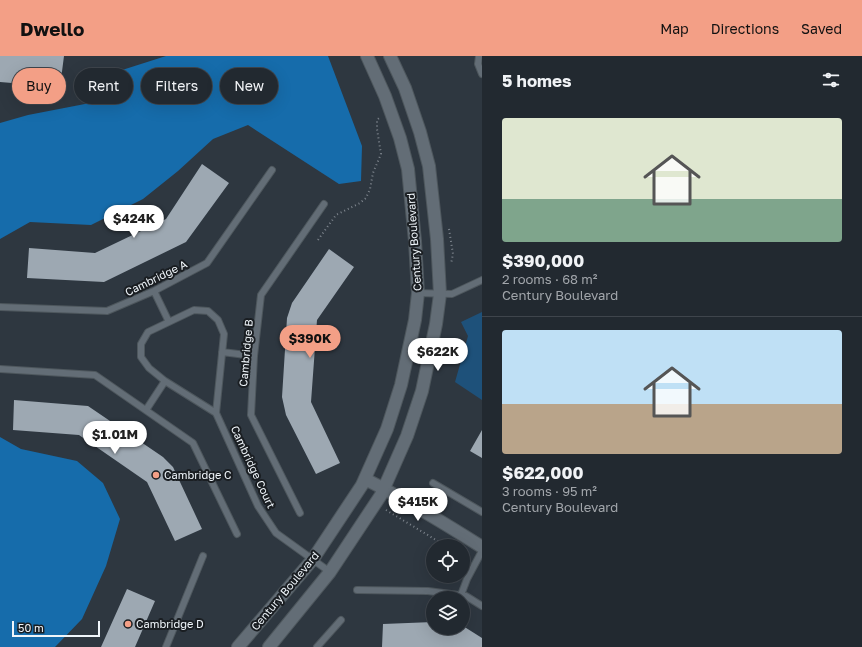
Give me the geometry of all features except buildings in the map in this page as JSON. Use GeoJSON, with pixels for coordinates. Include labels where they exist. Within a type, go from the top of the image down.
{"type":"FeatureCollection","features":[{"type":"Feature","properties":{"kind":"street","name":"Century Boulevard"},"geometry":{"type":"LineString","coordinates":[[238,647],[313,559],[362,484],[387,429],[401,385],[415,320],[418,294],[415,241],[408,169],[400,138],[385,96],[367,56]]}},
{"type":"Feature","properties":{"kind":"street","name":"Century Boulevard"},"geometry":{"type":"LineString","coordinates":[[269,647],[330,572],[381,495],[407,436],[422,391],[436,324],[440,294],[429,166],[420,132],[405,88],[390,56]]}},
{"type":"Feature","properties":{"kind":"street"},"geometry":{"type":"LineString","coordinates":[[365,479],[428,513],[482,547]]}},
{"type":"Feature","properties":{"kind":"lane"},"geometry":{"type":"LineString","coordinates":[[479,56],[478,64],[482,74]]}},
{"type":"Feature","properties":{"kind":"lane","name":"Cambridge A"},"geometry":{"type":"LineString","coordinates":[[0,307],[107,311],[154,291],[207,263],[272,170]]}},
{"type":"Feature","properties":{"kind":"lane","name":"Cambridge B"},"geometry":{"type":"LineString","coordinates":[[300,512],[251,415],[254,356],[261,295],[324,204]]}},
{"type":"Feature","properties":{"kind":"lane"},"geometry":{"type":"LineString","coordinates":[[418,294],[452,294],[482,280]]}},
{"type":"Feature","properties":{"kind":"lane"},"geometry":{"type":"LineString","coordinates":[[154,291],[169,322]]}},
{"type":"Feature","properties":{"kind":"lane","name":"Cambridge Court"},"geometry":{"type":"LineString","coordinates":[[216,413],[165,381],[149,368],[141,357],[141,344],[148,332],[194,310],[208,311],[218,320],[224,334],[216,413],[258,506],[276,533],[330,572]]}},
{"type":"Feature","properties":{"kind":"lane"},"geometry":{"type":"LineString","coordinates":[[222,352],[254,356]]}},
{"type":"Feature","properties":{"kind":"lane"},"geometry":{"type":"LineString","coordinates":[[0,368],[95,375],[146,410],[193,443],[237,534]]}},
{"type":"Feature","properties":{"kind":"lane"},"geometry":{"type":"LineString","coordinates":[[146,410],[165,381]]}},
{"type":"Feature","properties":{"kind":"lane"},"geometry":{"type":"LineString","coordinates":[[433,483],[482,512]]}},
{"type":"Feature","properties":{"kind":"lane"},"geometry":{"type":"LineString","coordinates":[[462,591],[467,579],[482,551]]}},
{"type":"Feature","properties":{"kind":"lane"},"geometry":{"type":"LineString","coordinates":[[166,647],[203,556]]}},
{"type":"Feature","properties":{"kind":"lane"},"geometry":{"type":"LineString","coordinates":[[357,590],[428,591]]}},
{"type":"Feature","properties":{"kind":"lane"},"geometry":{"type":"LineString","coordinates":[[470,598],[482,606]]}},
{"type":"Feature","properties":{"kind":"lane"},"geometry":{"type":"LineString","coordinates":[[317,647],[340,620]]}},
{"type":"Feature","properties":{"kind":"path"},"geometry":{"type":"LineString","coordinates":[[318,240],[336,215],[360,203],[366,198],[381,154],[377,120],[381,116]]}},
{"type":"Feature","properties":{"kind":"path"},"geometry":{"type":"LineString","coordinates":[[386,510],[434,539]]}},
{"type":"Feature","properties":{"kind":"shaded area"},"geometry":{"type":"Polygon","coordinates":[[[166,56],[328,56],[362,146],[361,181],[339,184],[248,125],[213,139],[178,171],[143,199],[91,225],[30,222],[0,239],[0,123],[28,115],[85,104],[133,104],[133,68],[128,68],[166,56]]]}},
{"type":"Feature","properties":{"kind":"shaded area"},"geometry":{"type":"Polygon","coordinates":[[[482,312],[482,400],[455,382],[468,336],[461,322],[482,312]]]}},
{"type":"Feature","properties":{"kind":"shaded area"},"geometry":{"type":"Polygon","coordinates":[[[0,437],[21,449],[77,461],[103,483],[120,519],[106,566],[82,619],[55,647],[0,647],[0,437]]]}},
{"type":"Feature","properties":{"kind":"place","name":"Cambridge C"},"geometry":{"type":"Point","coordinates":[156,475]}},
{"type":"Feature","properties":{"kind":"place","name":"Cambridge D"},"geometry":{"type":"Point","coordinates":[128,624]}}]}
